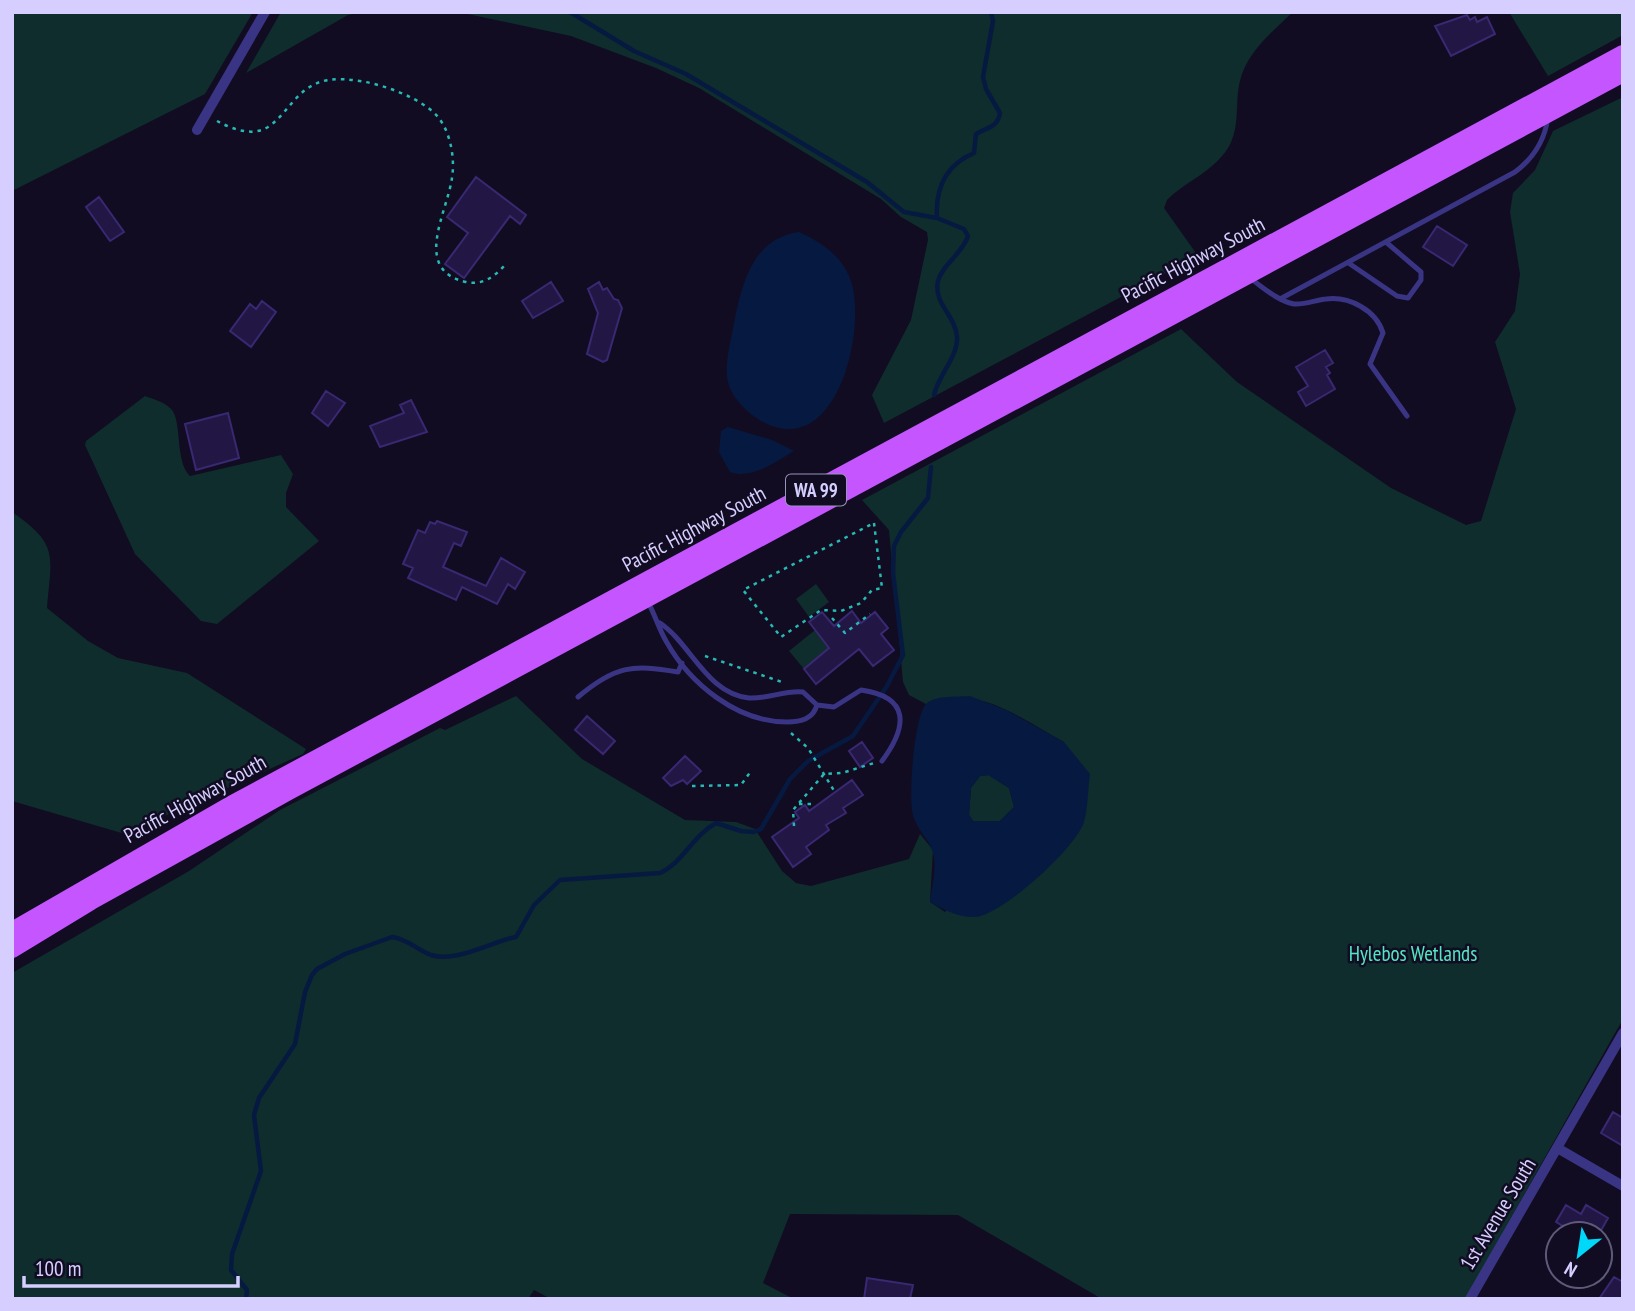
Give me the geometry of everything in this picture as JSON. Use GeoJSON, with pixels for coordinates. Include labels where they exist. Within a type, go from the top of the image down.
{"type":"FeatureCollection","features":[{"type":"Feature","properties":{"kind":"main road","name":"Pacific Highway South"},"geometry":{"type":"LineString","coordinates":[[12,931],[229,806],[666,563],[1623,54]]}},
{"type":"Feature","properties":{"kind":"main road","name":"Pacific Highway South"},"geometry":{"type":"LineString","coordinates":[[12,949],[163,860],[1623,73]]}},
{"type":"Feature","properties":{"kind":"street"},"geometry":{"type":"LineString","coordinates":[[197,130],[265,12]]}},
{"type":"Feature","properties":{"kind":"street","name":"1st Avenue South"},"geometry":{"type":"LineString","coordinates":[[1470,1299],[1559,1149],[1623,1033]]}},
{"type":"Feature","properties":{"kind":"street"},"geometry":{"type":"LineString","coordinates":[[1559,1149],[1623,1186]]}},
{"type":"Feature","properties":{"kind":"lane"},"geometry":{"type":"LineString","coordinates":[[1280,299],[1499,183],[1527,163],[1544,136],[1549,113]]}},
{"type":"Feature","properties":{"kind":"lane"},"geometry":{"type":"LineString","coordinates":[[1350,264],[1397,296],[1408,298],[1421,280],[1421,272],[1387,243]]}},
{"type":"Feature","properties":{"kind":"lane"},"geometry":{"type":"LineString","coordinates":[[1247,275],[1280,299],[1296,304],[1336,298],[1354,303],[1376,318],[1383,332],[1370,364],[1407,416]]}},
{"type":"Feature","properties":{"kind":"lane"},"geometry":{"type":"LineString","coordinates":[[646,599],[660,623],[665,639],[708,692],[753,718],[792,722],[809,718],[817,705]]}},
{"type":"Feature","properties":{"kind":"lane"},"geometry":{"type":"LineString","coordinates":[[660,623],[675,634],[713,680],[730,692],[747,698],[803,692],[817,705],[834,707],[849,694],[861,690],[874,692],[889,700],[897,705],[902,714],[897,741],[883,761]]}},
{"type":"Feature","properties":{"kind":"lane"},"geometry":{"type":"LineString","coordinates":[[578,697],[615,673],[637,666],[678,672],[682,663]]}},
{"type":"Feature","properties":{"kind":"path"},"geometry":{"type":"LineString","coordinates":[[205,114],[230,128],[257,131],[268,127],[298,94],[316,83],[336,79],[377,85],[401,93],[437,116],[446,130],[451,147],[452,178],[439,228],[436,253],[441,269],[451,279],[471,283],[495,278],[507,263]]}},
{"type":"Feature","properties":{"kind":"path"},"geometry":{"type":"LineString","coordinates":[[874,523],[882,588],[872,590],[861,603],[841,611],[821,610],[781,637],[743,590],[874,523]]}},
{"type":"Feature","properties":{"kind":"path"},"geometry":{"type":"LineString","coordinates":[[832,618],[845,633],[870,614]]}},
{"type":"Feature","properties":{"kind":"path"},"geometry":{"type":"LineString","coordinates":[[688,653],[743,666],[803,692]]}},
{"type":"Feature","properties":{"kind":"path"},"geometry":{"type":"LineString","coordinates":[[808,748],[836,794]]}},
{"type":"Feature","properties":{"kind":"path"},"geometry":{"type":"LineString","coordinates":[[794,826],[793,810],[824,774],[842,773],[883,761]]}},
{"type":"Feature","properties":{"kind":"path"},"geometry":{"type":"LineString","coordinates":[[692,786],[741,785],[751,771]]}},
{"type":"Feature","properties":{"kind":"path"},"geometry":{"type":"LineString","coordinates":[[799,804],[813,804]]}},
{"type":"Feature","properties":{"kind":"green space"},"geometry":{"type":"Polygon","coordinates":[[[12,12],[253,12],[205,94],[12,191],[12,12]]]}},
{"type":"Feature","properties":{"kind":"green space"},"geometry":{"type":"Polygon","coordinates":[[[281,12],[363,12],[348,15],[246,73],[281,12]]]}},
{"type":"Feature","properties":{"kind":"green space"},"geometry":{"type":"Polygon","coordinates":[[[458,12],[1293,12],[1264,40],[1246,65],[1239,83],[1235,130],[1228,148],[1215,164],[1167,200],[1164,208],[1198,256],[884,423],[872,395],[911,320],[928,240],[927,232],[901,217],[881,199],[699,88],[656,68],[571,36],[458,12]]]}},
{"type":"Feature","properties":{"kind":"green space"},"geometry":{"type":"Polygon","coordinates":[[[1509,12],[1623,12],[1623,35],[1548,76],[1509,12]]]}},
{"type":"Feature","properties":{"kind":"green space","name":"Hylebos Wetlands"},"geometry":{"type":"Polygon","coordinates":[[[1623,97],[1623,1019],[1465,1299],[1102,1299],[958,1215],[790,1214],[763,1283],[794,1299],[551,1299],[534,1290],[528,1299],[12,1299],[12,973],[189,871],[280,810],[440,728],[445,730],[516,696],[582,759],[685,820],[736,822],[755,829],[782,871],[796,883],[811,886],[909,859],[920,834],[933,850],[930,902],[945,912],[1064,742],[1015,714],[980,700],[944,698],[926,704],[909,695],[903,682],[889,530],[862,500],[1181,329],[1237,382],[1391,488],[1466,525],[1481,521],[1516,409],[1495,342],[1515,311],[1520,274],[1510,212],[1513,193],[1535,170],[1553,131],[1623,97]]]}},
{"type":"Feature","properties":{"kind":"green space"},"geometry":{"type":"Polygon","coordinates":[[[145,396],[165,404],[174,413],[182,460],[190,476],[281,455],[293,474],[286,493],[286,507],[319,541],[217,624],[201,621],[135,554],[85,445],[86,441],[145,396]]]}},
{"type":"Feature","properties":{"kind":"green space"},"geometry":{"type":"Polygon","coordinates":[[[12,512],[38,534],[49,553],[47,608],[88,641],[118,658],[187,673],[306,749],[303,754],[125,834],[12,801],[12,512]]]}},
{"type":"Feature","properties":{"kind":"green space"},"geometry":{"type":"Polygon","coordinates":[[[816,584],[829,602],[809,617],[796,599],[816,584]]]}},
{"type":"Feature","properties":{"kind":"green space"},"geometry":{"type":"Polygon","coordinates":[[[815,630],[831,647],[804,669],[789,651],[815,630]]]}},
{"type":"Feature","properties":{"kind":"green space"},"geometry":{"type":"Polygon","coordinates":[[[989,775],[1009,788],[1014,807],[1000,821],[973,821],[969,815],[971,788],[980,776],[989,775]]]}},
{"type":"Feature","properties":{"kind":"water"},"geometry":{"type":"Polygon","coordinates":[[[799,232],[828,249],[845,268],[854,294],[855,317],[853,343],[837,392],[824,412],[807,425],[787,429],[769,425],[743,407],[728,382],[727,363],[744,282],[751,268],[769,244],[782,236],[799,232]]]}},
{"type":"Feature","properties":{"kind":"water"},"geometry":{"type":"Polygon","coordinates":[[[728,427],[772,440],[794,451],[755,472],[730,472],[719,452],[721,431],[728,427]]]}},
{"type":"Feature","properties":{"kind":"water"},"geometry":{"type":"Polygon","coordinates":[[[970,696],[1006,710],[1064,742],[1090,774],[1084,822],[1068,847],[1037,878],[1003,905],[976,917],[952,913],[930,902],[934,859],[931,848],[915,820],[912,806],[913,757],[922,710],[927,703],[936,699],[970,696]],[[988,775],[980,776],[971,788],[969,815],[973,821],[1000,821],[1014,807],[1009,788],[988,775]]]}},
{"type":"Feature","properties":{"kind":"building"},"geometry":{"type":"Polygon","coordinates":[[[1467,15],[1470,20],[1475,17],[1477,22],[1487,17],[1495,34],[1451,56],[1435,26],[1467,15]]]}},
{"type":"Feature","properties":{"kind":"building"},"geometry":{"type":"Polygon","coordinates":[[[476,177],[526,215],[520,224],[510,216],[464,278],[445,264],[468,233],[447,217],[476,177]]]}},
{"type":"Feature","properties":{"kind":"building"},"geometry":{"type":"Polygon","coordinates":[[[99,197],[124,232],[110,241],[86,207],[99,197]]]}},
{"type":"Feature","properties":{"kind":"building"},"geometry":{"type":"Polygon","coordinates":[[[1437,226],[1467,245],[1453,266],[1423,247],[1437,226]]]}},
{"type":"Feature","properties":{"kind":"building"},"geometry":{"type":"Polygon","coordinates":[[[551,282],[563,301],[533,318],[522,301],[551,282]]]}},
{"type":"Feature","properties":{"kind":"building"},"geometry":{"type":"Polygon","coordinates":[[[599,282],[603,290],[607,288],[614,299],[618,300],[622,308],[607,360],[603,362],[587,354],[598,313],[588,289],[599,282]]]}},
{"type":"Feature","properties":{"kind":"building"},"geometry":{"type":"Polygon","coordinates":[[[262,301],[276,312],[251,347],[230,331],[250,304],[256,309],[262,301]]]}},
{"type":"Feature","properties":{"kind":"building"},"geometry":{"type":"Polygon","coordinates":[[[1325,350],[1333,363],[1326,367],[1330,373],[1327,375],[1335,389],[1306,406],[1298,392],[1308,386],[1296,367],[1325,350]]]}},
{"type":"Feature","properties":{"kind":"building"},"geometry":{"type":"Polygon","coordinates":[[[326,391],[345,403],[328,426],[312,413],[326,391]]]}},
{"type":"Feature","properties":{"kind":"building"},"geometry":{"type":"Polygon","coordinates":[[[411,400],[427,432],[380,447],[370,426],[404,413],[400,405],[411,400]]]}},
{"type":"Feature","properties":{"kind":"building"},"geometry":{"type":"Polygon","coordinates":[[[228,413],[239,458],[196,470],[185,424],[228,413]]]}},
{"type":"Feature","properties":{"kind":"building"},"geometry":{"type":"Polygon","coordinates":[[[437,521],[467,532],[461,546],[454,543],[443,567],[486,586],[501,558],[525,572],[515,589],[508,584],[497,604],[462,587],[456,600],[408,578],[413,568],[403,564],[418,530],[425,533],[430,522],[435,524],[437,521]]]}},
{"type":"Feature","properties":{"kind":"building"},"geometry":{"type":"Polygon","coordinates":[[[852,611],[861,623],[875,612],[888,628],[881,634],[894,650],[873,666],[859,649],[816,684],[804,669],[829,648],[809,622],[822,612],[834,626],[852,611]]]}},
{"type":"Feature","properties":{"kind":"building"},"geometry":{"type":"Polygon","coordinates":[[[587,716],[615,741],[603,754],[575,730],[587,716]]]}},
{"type":"Feature","properties":{"kind":"building"},"geometry":{"type":"Polygon","coordinates":[[[862,742],[873,758],[860,767],[849,751],[862,742]]]}},
{"type":"Feature","properties":{"kind":"building"},"geometry":{"type":"Polygon","coordinates":[[[685,756],[701,771],[687,784],[683,780],[671,786],[663,778],[685,756]]]}},
{"type":"Feature","properties":{"kind":"building"},"geometry":{"type":"Polygon","coordinates":[[[852,780],[863,795],[843,808],[846,813],[826,825],[829,830],[806,847],[811,854],[793,867],[772,837],[799,818],[795,812],[805,805],[809,811],[852,780]]]}},
{"type":"Feature","properties":{"kind":"building"},"geometry":{"type":"Polygon","coordinates":[[[1613,1112],[1623,1118],[1623,1146],[1601,1133],[1613,1112]]]}},
{"type":"Feature","properties":{"kind":"building"},"geometry":{"type":"Polygon","coordinates":[[[1566,1205],[1581,1214],[1586,1205],[1608,1218],[1607,1220],[1557,1220],[1566,1205]]]}},
{"type":"Feature","properties":{"kind":"building"},"geometry":{"type":"Polygon","coordinates":[[[1614,1277],[1623,1282],[1623,1299],[1599,1299],[1605,1290],[1614,1290],[1614,1277]]]}},
{"type":"Feature","properties":{"kind":"building"},"geometry":{"type":"Polygon","coordinates":[[[867,1278],[913,1285],[910,1299],[864,1299],[867,1278]]]}},
{"type":"Feature","properties":{"kind":"waterway"},"geometry":{"type":"LineString","coordinates":[[570,12],[634,51],[686,74],[867,182],[904,212],[937,218]]}},
{"type":"Feature","properties":{"kind":"waterway"},"geometry":{"type":"LineString","coordinates":[[934,395],[957,343],[955,329],[941,303],[938,281],[968,236],[964,229],[937,218],[938,196],[949,171],[974,153],[976,134],[997,122],[999,118],[1000,113],[986,89],[983,77],[993,21],[991,12]]}},
{"type":"Feature","properties":{"kind":"waterway"},"geometry":{"type":"LineString","coordinates":[[246,1299],[247,1290],[231,1270],[232,1254],[261,1171],[254,1115],[259,1098],[295,1044],[305,992],[312,975],[317,969],[345,954],[392,937],[441,957],[462,954],[516,937],[534,905],[560,880],[660,873],[675,863],[700,835],[716,823],[741,831],[754,832],[761,829],[790,779],[808,761],[853,736],[887,686],[903,655],[893,573],[894,546],[901,532],[928,498],[931,467]]}}]}
